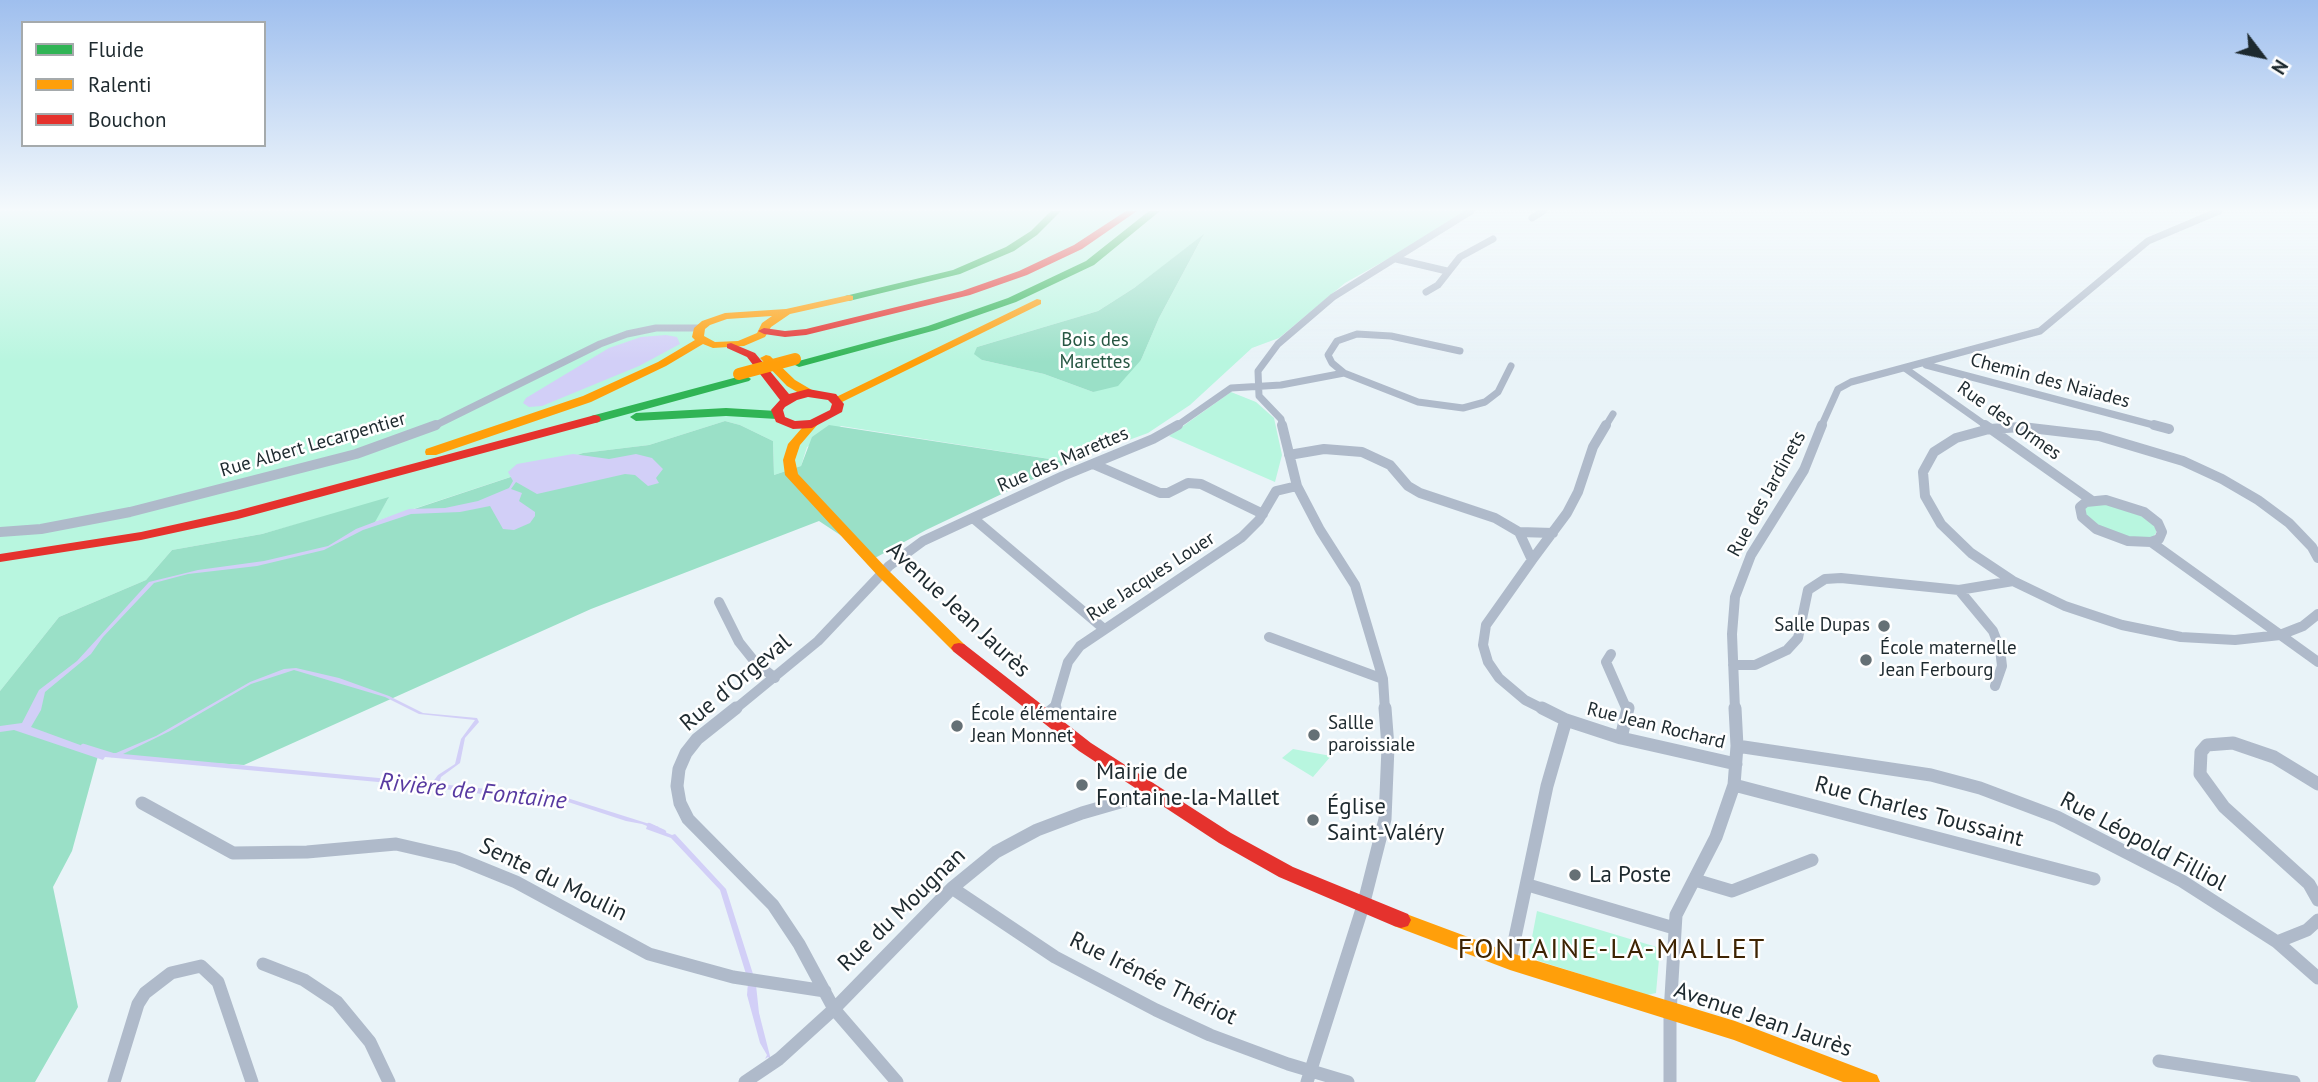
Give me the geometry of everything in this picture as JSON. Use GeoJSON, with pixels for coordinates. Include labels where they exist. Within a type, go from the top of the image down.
{"type":"FeatureCollection","features":[{"type":"Feature","properties":{"kind":"main road"},"geometry":{"type":"LineString","coordinates":[[731,346],[786,312],[900,287],[956,272],[981,261]]}},
{"type":"Feature","properties":{"kind":"main road"},"geometry":{"type":"LineString","coordinates":[[356,476],[587,400],[662,364],[725,316],[785,334],[806,332],[966,293],[1048,261]]}},
{"type":"Feature","properties":{"kind":"main road"},"geometry":{"type":"LineString","coordinates":[[797,362],[917,325],[1030,285],[1076,261]]}},
{"type":"Feature","properties":{"kind":"main road"},"geometry":{"type":"LineString","coordinates":[[0,548],[83,537],[193,516],[932,328],[1012,300],[1092,261]]}},
{"type":"Feature","properties":{"kind":"main road"},"geometry":{"type":"LineString","coordinates":[[836,400],[1062,289],[1103,261]]}},
{"type":"Feature","properties":{"kind":"main road"},"geometry":{"type":"LineString","coordinates":[[760,328],[757,348],[791,383],[808,393]]}},
{"type":"Feature","properties":{"kind":"main road"},"geometry":{"type":"LineString","coordinates":[[701,334],[713,345],[731,346],[751,355],[787,400]]}},
{"type":"Feature","properties":{"kind":"main road"},"geometry":{"type":"LineString","coordinates":[[0,558],[141,536],[238,515],[742,376]]}},
{"type":"Feature","properties":{"kind":"main road"},"geometry":{"type":"LineString","coordinates":[[781,419],[780,405],[787,400],[808,393],[825,394],[836,400],[838,408],[832,416],[812,424],[794,444]]}},
{"type":"Feature","properties":{"kind":"main road"},"geometry":{"type":"LineString","coordinates":[[390,474],[636,417],[726,412],[812,424]]}},
{"type":"Feature","properties":{"kind":"main road","name":"Avenue Jean Jaurès"},"geometry":{"type":"LineString","coordinates":[[781,419],[791,430],[794,444],[789,460],[792,475],[883,573],[968,657],[1045,716],[1150,789],[1266,861],[1363,906],[1510,961],[1802,1055],[1869,1082]]}},
{"type":"Feature","properties":{"kind":"street"},"geometry":{"type":"LineString","coordinates":[[1309,1077],[1363,906],[1385,819],[1388,747],[1383,679],[1355,585],[1320,530],[1297,485],[1281,419],[1259,396],[1258,371],[1278,344],[1333,297],[1392,261]]}},
{"type":"Feature","properties":{"kind":"street"},"geometry":{"type":"LineString","coordinates":[[1407,261],[1447,271]]}},
{"type":"Feature","properties":{"kind":"street"},"geometry":{"type":"LineString","coordinates":[[1426,292],[1438,285],[1456,261]]}},
{"type":"Feature","properties":{"kind":"street","name":"Rue des Jardinets"},"geometry":{"type":"LineString","coordinates":[[1670,1082],[1670,1013],[1676,915],[1716,837],[1734,785],[1737,746],[1732,634],[1735,597],[1751,555],[1804,470],[1832,399],[1838,389],[1850,382],[2028,336],[2051,325],[2124,261]]}},
{"type":"Feature","properties":{"kind":"street","name":"Rue Albert Lecarpentier"},"geometry":{"type":"LineString","coordinates":[[0,532],[41,529],[130,513],[356,454],[426,430],[600,344],[627,334],[656,328],[701,334]]}},
{"type":"Feature","properties":{"kind":"street"},"geometry":{"type":"LineString","coordinates":[[1460,351],[1391,335],[1357,334],[1337,341],[1328,355],[1332,363],[1344,373],[1418,402],[1441,407],[1463,408],[1485,402],[1498,392],[1511,366]]}},
{"type":"Feature","properties":{"kind":"street","name":"Chemin des Naïades"},"geometry":{"type":"LineString","coordinates":[[1923,365],[2169,429]]}},
{"type":"Feature","properties":{"kind":"street","name":"Rue des Ormes"},"geometry":{"type":"LineString","coordinates":[[1906,369],[2091,500],[2119,502],[2154,519],[2162,532],[2159,539],[2151,542]]}},
{"type":"Feature","properties":{"kind":"street","name":"Rue des Marettes"},"geometry":{"type":"LineString","coordinates":[[883,573],[923,541],[1093,464],[1126,452],[1168,431],[1231,388],[1281,385],[1344,373]]}},
{"type":"Feature","properties":{"kind":"street","name":"Rue Jean Rochard"},"geometry":{"type":"LineString","coordinates":[[1613,414],[1593,447],[1578,492],[1553,533],[1486,625],[1483,645],[1488,662],[1513,691],[1566,720],[1621,738],[1736,764]]}},
{"type":"Feature","properties":{"kind":"street"},"geometry":{"type":"LineString","coordinates":[[2318,558],[2312,547],[2289,523],[2258,499],[2183,461],[2099,436],[2022,427],[1989,429],[1956,438],[1934,452],[1923,472],[1925,496],[1941,524],[1971,553],[2013,581],[2065,606],[2122,625],[2169,635],[2235,640],[2280,635],[2303,626],[2318,614]]}},
{"type":"Feature","properties":{"kind":"street"},"geometry":{"type":"LineString","coordinates":[[1289,455],[1324,449],[1363,452],[1390,465],[1408,486],[1420,493],[1495,517],[1519,532],[1553,533]]}},
{"type":"Feature","properties":{"kind":"street"},"geometry":{"type":"LineString","coordinates":[[1093,464],[1160,493],[1168,493],[1188,483],[1200,484],[1263,514]]}},
{"type":"Feature","properties":{"kind":"street","name":"Rue Jacques Louer"},"geometry":{"type":"LineString","coordinates":[[1045,716],[1054,710],[1068,662],[1080,646],[1103,628],[1221,553],[1242,537],[1263,514],[1276,491],[1297,485]]}},
{"type":"Feature","properties":{"kind":"street"},"geometry":{"type":"LineString","coordinates":[[2091,500],[2082,504],[2079,511],[2090,525],[2114,538],[2151,542],[2318,662]]}},
{"type":"Feature","properties":{"kind":"street"},"geometry":{"type":"LineString","coordinates":[[973,518],[1103,628]]}},
{"type":"Feature","properties":{"kind":"street"},"geometry":{"type":"LineString","coordinates":[[1519,532],[1532,560]]}},
{"type":"Feature","properties":{"kind":"street","name":"Rue d'Orgeval"},"geometry":{"type":"LineString","coordinates":[[883,573],[818,640],[775,678],[697,739],[686,753],[679,769],[677,786],[680,803],[688,819],[772,905],[799,944],[834,1009],[897,1082]]}},
{"type":"Feature","properties":{"kind":"street"},"geometry":{"type":"LineString","coordinates":[[1733,664],[1755,665],[1787,650],[1798,638],[1808,590],[1825,579],[1841,578],[1959,590],[1996,586],[2013,581]]}},
{"type":"Feature","properties":{"kind":"street"},"geometry":{"type":"LineString","coordinates":[[1959,590],[1993,631],[2000,649],[2001,666],[1995,686]]}},
{"type":"Feature","properties":{"kind":"street"},"geometry":{"type":"LineString","coordinates":[[719,602],[738,642],[755,662],[775,678]]}},
{"type":"Feature","properties":{"kind":"street"},"geometry":{"type":"LineString","coordinates":[[1269,637],[1383,679]]}},
{"type":"Feature","properties":{"kind":"street"},"geometry":{"type":"LineString","coordinates":[[1611,654],[1606,662],[1628,707],[1621,738]]}},
{"type":"Feature","properties":{"kind":"street"},"geometry":{"type":"LineString","coordinates":[[1510,961],[1547,786],[1566,720]]}},
{"type":"Feature","properties":{"kind":"street"},"geometry":{"type":"LineString","coordinates":[[2318,784],[2274,757],[2233,743],[2207,745],[2201,751],[2200,774],[2224,807],[2309,884],[2318,900]]}},
{"type":"Feature","properties":{"kind":"street","name":"Rue Léopold Filliol"},"geometry":{"type":"LineString","coordinates":[[1737,746],[1890,767],[1980,788],[2057,817],[2182,881],[2277,942],[2318,978]]}},
{"type":"Feature","properties":{"kind":"street","name":"Rue Charles Toussaint"},"geometry":{"type":"LineString","coordinates":[[1734,785],[2094,879]]}},
{"type":"Feature","properties":{"kind":"street","name":"Rue du Mougnan"},"geometry":{"type":"LineString","coordinates":[[750,1079],[779,1059],[834,1009],[952,888],[996,852],[1037,830],[1082,813],[1141,796],[1150,789]]}},
{"type":"Feature","properties":{"kind":"street","name":"Sente du Moulin"},"geometry":{"type":"LineString","coordinates":[[142,803],[233,853],[307,852],[396,844],[457,858],[516,883],[649,954],[681,965],[733,977],[825,991]]}},
{"type":"Feature","properties":{"kind":"street"},"geometry":{"type":"LineString","coordinates":[[1695,880],[1732,891],[1812,860]]}},
{"type":"Feature","properties":{"kind":"street"},"geometry":{"type":"LineString","coordinates":[[1528,885],[1674,928]]}},
{"type":"Feature","properties":{"kind":"street","name":"Rue Irénée Thériot"},"geometry":{"type":"LineString","coordinates":[[952,888],[1055,957],[1156,1010],[1309,1077],[1348,1082]]}},
{"type":"Feature","properties":{"kind":"street"},"geometry":{"type":"LineString","coordinates":[[2277,942],[2307,930],[2318,920]]}},
{"type":"Feature","properties":{"kind":"street"},"geometry":{"type":"LineString","coordinates":[[263,964],[304,980],[337,1002],[370,1042],[389,1082]]}},
{"type":"Feature","properties":{"kind":"street"},"geometry":{"type":"LineString","coordinates":[[114,1082],[138,1004],[145,993],[156,982],[171,974],[201,966],[218,982],[252,1082]]}},
{"type":"Feature","properties":{"kind":"street"},"geometry":{"type":"LineString","coordinates":[[2159,1061],[2294,1082]]}},
{"type":"Feature","properties":{"kind":"green space"},"geometry":{"type":"Polygon","coordinates":[[[0,261],[1169,261],[1098,311],[977,347],[982,360],[1044,374],[1093,392],[1141,360],[1159,318],[1189,261],[1383,261],[1345,283],[1279,338],[1252,348],[1190,405],[1148,433],[1069,462],[841,426],[807,447],[801,466],[774,475],[773,441],[725,421],[649,445],[583,453],[374,522],[388,499],[262,534],[172,550],[146,580],[59,617],[0,691],[0,261]]]}},
{"type":"Feature","properties":{"kind":"green space","name":"Bois des Marettes"},"geometry":{"type":"Polygon","coordinates":[[[1168,261],[1189,261],[1159,318],[1141,360],[1118,386],[1093,392],[1044,374],[982,360],[974,354],[977,347],[1098,311],[1168,261]]]}},
{"type":"Feature","properties":{"kind":"green space"},"geometry":{"type":"Polygon","coordinates":[[[1231,392],[1256,402],[1274,418],[1282,455],[1275,482],[1169,436],[1231,392]]]}},
{"type":"Feature","properties":{"kind":"green space"},"geometry":{"type":"Polygon","coordinates":[[[725,421],[773,441],[774,475],[801,466],[812,437],[829,425],[1069,462],[926,530],[875,558],[819,521],[591,609],[244,765],[98,756],[72,851],[53,887],[78,1007],[35,1082],[0,1082],[0,691],[59,617],[146,580],[172,550],[262,534],[389,497],[375,522],[583,453],[649,445],[725,421]]]}},
{"type":"Feature","properties":{"kind":"green space"},"geometry":{"type":"Polygon","coordinates":[[[2099,502],[2144,515],[2156,528],[2156,533],[2152,538],[2122,538],[2084,517],[2084,506],[2099,502]]]}},
{"type":"Feature","properties":{"kind":"green space"},"geometry":{"type":"Polygon","coordinates":[[[1293,749],[1331,756],[1313,777],[1282,758],[1293,749]]]}},
{"type":"Feature","properties":{"kind":"green space"},"geometry":{"type":"Polygon","coordinates":[[[1537,911],[1660,948],[1656,993],[1647,995],[1539,961],[1529,953],[1537,911]]]}},
{"type":"Feature","properties":{"kind":"water"},"geometry":{"type":"Polygon","coordinates":[[[641,337],[677,337],[680,344],[639,366],[542,406],[529,407],[523,403],[526,398],[609,348],[641,337]]]}},
{"type":"Feature","properties":{"kind":"water"},"geometry":{"type":"Polygon","coordinates":[[[573,454],[609,459],[636,454],[652,458],[663,469],[656,478],[659,483],[648,486],[635,475],[625,474],[537,494],[516,482],[511,489],[522,493],[519,501],[535,512],[535,516],[530,523],[514,530],[503,529],[490,506],[460,512],[411,514],[363,530],[324,550],[257,566],[188,574],[154,583],[103,637],[91,654],[45,692],[41,710],[31,727],[102,753],[116,753],[156,736],[250,682],[284,669],[296,668],[339,678],[389,696],[423,713],[477,718],[479,722],[465,738],[460,763],[441,777],[439,784],[564,797],[675,834],[726,889],[753,974],[746,974],[720,890],[671,838],[646,829],[647,826],[642,824],[562,800],[497,796],[422,786],[105,757],[103,760],[14,730],[0,732],[0,726],[22,723],[39,690],[77,661],[149,582],[198,570],[264,561],[328,546],[356,529],[409,509],[445,508],[478,501],[509,488],[513,481],[508,472],[517,464],[573,454]],[[294,670],[251,684],[170,731],[123,754],[432,783],[438,775],[455,764],[461,739],[475,720],[419,714],[385,697],[294,670]]]}},
{"type":"Feature","properties":{"kind":"water"},"geometry":{"type":"Polygon","coordinates":[[[748,983],[756,985],[759,1013],[771,1060],[768,1057],[765,1059],[767,1055],[760,1043],[747,995],[748,983]]]}},
{"type":"Feature","properties":{"kind":"waterway","name":"Rivière de Fontaine"},"geometry":{"type":"LineString","coordinates":[[83,746],[112,755]]}},
{"type":"Feature","properties":{"kind":"waterway","name":"Rivière de Fontaine"},"geometry":{"type":"LineString","coordinates":[[649,825],[664,832]]}},
{"type":"Feature","properties":{"kind":"waterway","name":"Rivière de Fontaine"},"geometry":{"type":"LineString","coordinates":[[750,989],[758,1019]]}},
{"type":"Feature","properties":{"kind":"traffic: fast"},"geometry":{"type":"LineString","coordinates":[[849,298],[956,272],[981,261]]}},
{"type":"Feature","properties":{"kind":"traffic: fast"},"geometry":{"type":"LineString","coordinates":[[799,364],[932,328],[1012,300],[1092,261]]}},
{"type":"Feature","properties":{"kind":"traffic: fast"},"geometry":{"type":"LineString","coordinates":[[595,419],[745,379]]}},
{"type":"Feature","properties":{"kind":"traffic: fast"},"geometry":{"type":"LineString","coordinates":[[636,417],[726,412],[777,415]]}},
{"type":"Feature","properties":{"kind":"traffic: slow"},"geometry":{"type":"LineString","coordinates":[[786,312],[766,325],[761,335],[740,344],[713,345],[698,337],[700,328],[706,323],[725,316],[786,312],[849,298]]}},
{"type":"Feature","properties":{"kind":"traffic: slow"},"geometry":{"type":"LineString","coordinates":[[836,400],[1037,302]]}},
{"type":"Feature","properties":{"kind":"traffic: slow"},"geometry":{"type":"LineString","coordinates":[[431,452],[587,399],[662,364],[701,341]]}},
{"type":"Feature","properties":{"kind":"traffic: slow"},"geometry":{"type":"LineString","coordinates":[[766,358],[791,383],[808,393]]}},
{"type":"Feature","properties":{"kind":"traffic: slow"},"geometry":{"type":"LineString","coordinates":[[739,374],[795,359]]}},
{"type":"Feature","properties":{"kind":"traffic: slow"},"geometry":{"type":"LineString","coordinates":[[812,424],[794,444],[789,460],[792,475],[883,573],[959,648]]}},
{"type":"Feature","properties":{"kind":"traffic: slow"},"geometry":{"type":"LineString","coordinates":[[1401,920],[1510,961],[1735,1031],[1869,1082]]}},
{"type":"Feature","properties":{"kind":"traffic: jam"},"geometry":{"type":"LineString","coordinates":[[764,331],[785,334],[806,332],[966,293],[1047,261]]}},
{"type":"Feature","properties":{"kind":"traffic: jam"},"geometry":{"type":"LineString","coordinates":[[731,346],[751,355],[787,400]]}},
{"type":"Feature","properties":{"kind":"traffic: jam"},"geometry":{"type":"LineString","coordinates":[[808,393],[832,397],[838,404],[836,412],[812,424],[793,425],[780,419],[777,410],[780,405],[793,397],[808,393]]}},
{"type":"Feature","properties":{"kind":"traffic: jam"},"geometry":{"type":"LineString","coordinates":[[0,558],[141,536],[238,515],[595,419]]}},
{"type":"Feature","properties":{"kind":"traffic: jam"},"geometry":{"type":"LineString","coordinates":[[959,648],[1085,747],[1225,838],[1286,872],[1401,920]]}},
{"type":"Feature","properties":{"kind":"place","name":"Salle Dupas"},"geometry":{"type":"Point","coordinates":[1884,626]}},
{"type":"Feature","properties":{"kind":"place","name":"École maternelle Jean Ferbourg"},"geometry":{"type":"Point","coordinates":[1866,660]}},
{"type":"Feature","properties":{"kind":"place","name":"École élémentaire Jean Monnet"},"geometry":{"type":"Point","coordinates":[957,726]}},
{"type":"Feature","properties":{"kind":"place","name":"Sallle paroissiale"},"geometry":{"type":"Point","coordinates":[1314,735]}},
{"type":"Feature","properties":{"kind":"place","name":"Mairie de Fontaine-la-Mallet"},"geometry":{"type":"Point","coordinates":[1082,785]}},
{"type":"Feature","properties":{"kind":"place","name":"Église Saint-Valéry"},"geometry":{"type":"Point","coordinates":[1313,820]}},
{"type":"Feature","properties":{"kind":"place","name":"La Poste"},"geometry":{"type":"Point","coordinates":[1575,875]}},
{"type":"Feature","properties":{"kind":"district","name":"FONTAINE-LA-MALLET"},"geometry":{"type":"Point","coordinates":[1612,950]}}]}
